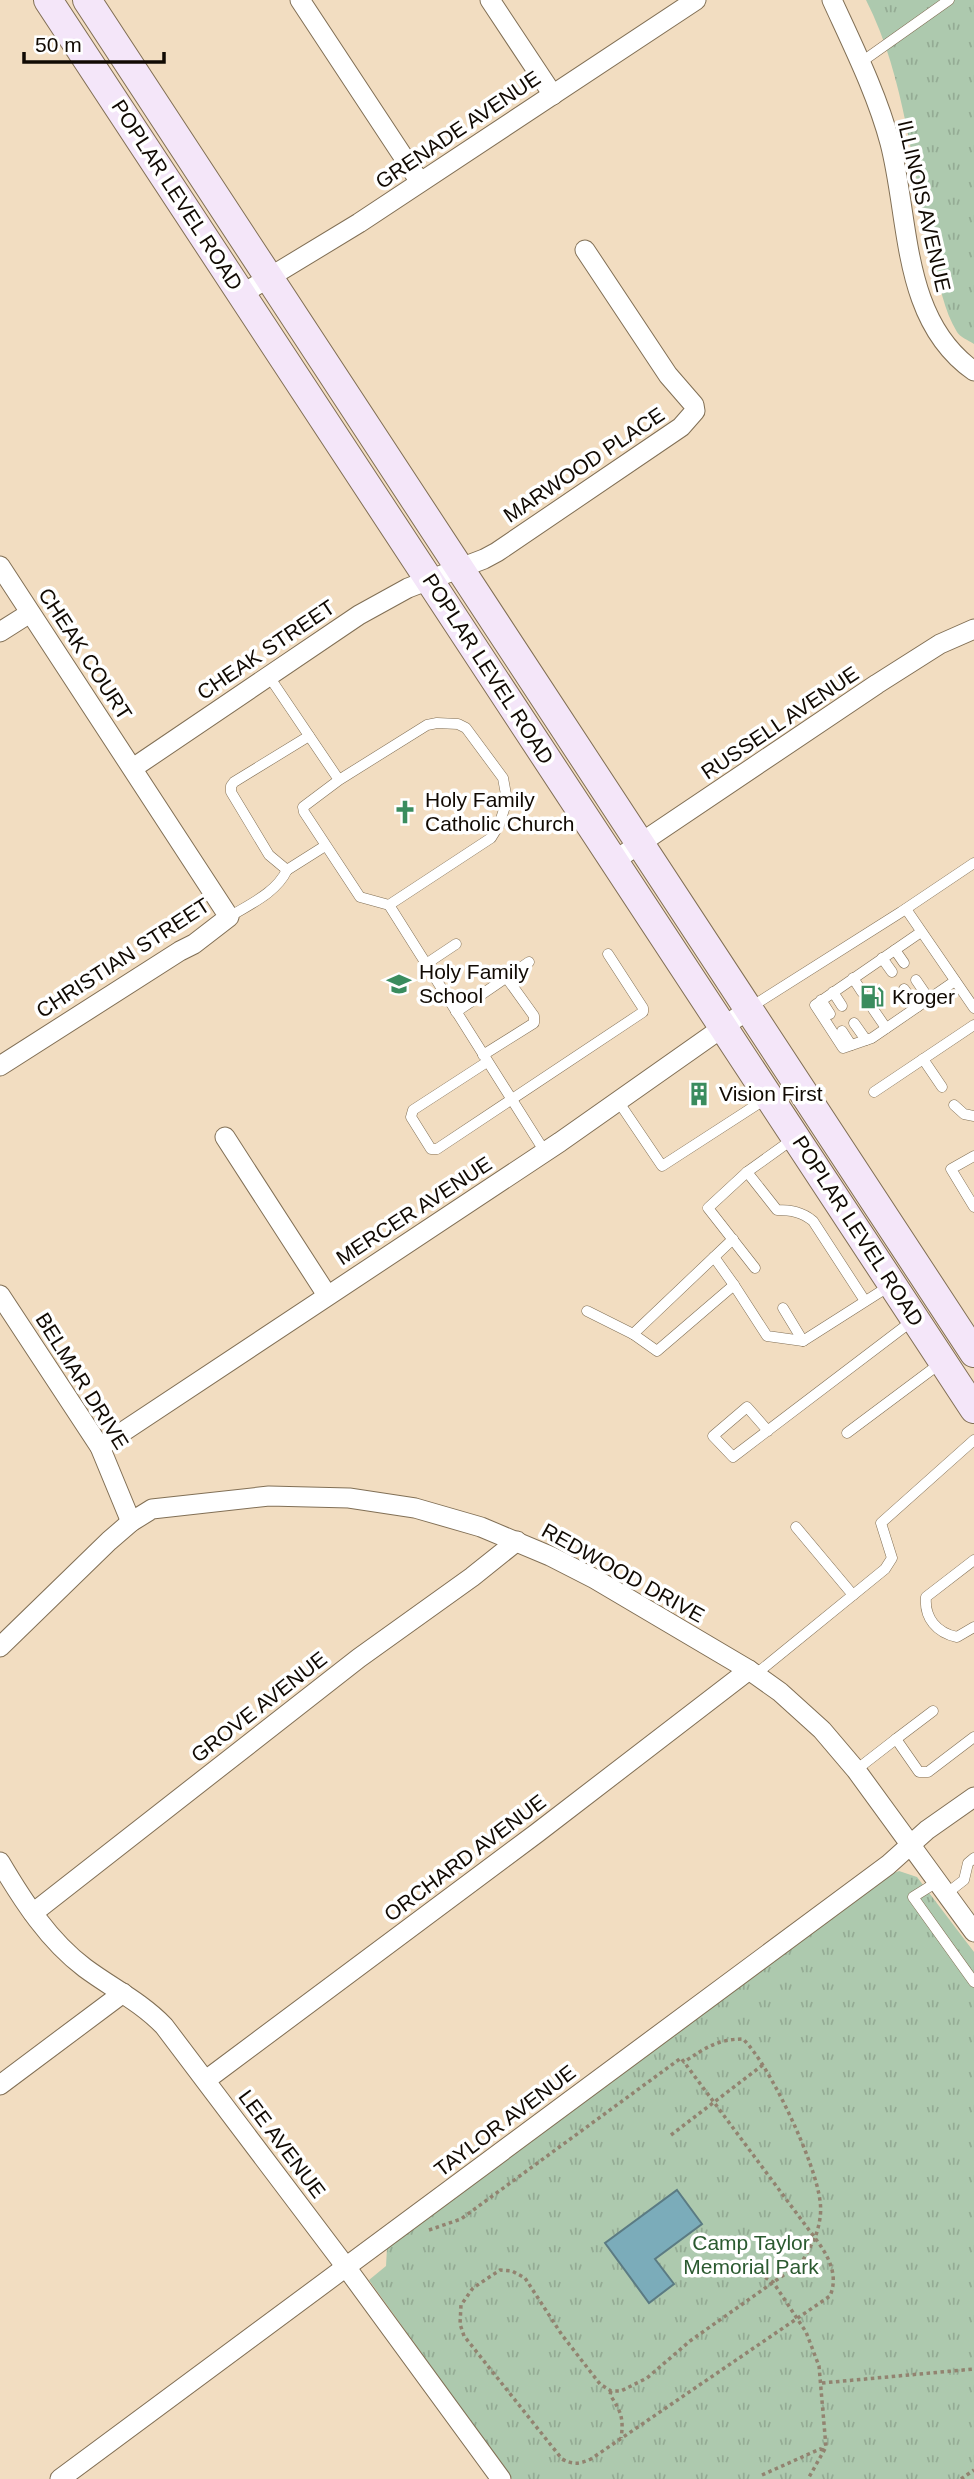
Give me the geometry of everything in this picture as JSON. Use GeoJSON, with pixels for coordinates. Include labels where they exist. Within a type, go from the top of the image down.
{"type":"FeatureCollection","features":[{"type":"Feature","properties":{"kind":"main road","name":"POPLAR LEVEL ROAD"},"geometry":{"type":"LineString","coordinates":[[48,0],[916,1319],[957,1366],[974,1409]]}},
{"type":"Feature","properties":{"kind":"main road","name":"POPLAR LEVEL ROAD"},"geometry":{"type":"LineString","coordinates":[[87,0],[974,1353]]}},
{"type":"Feature","properties":{"kind":"street"},"geometry":{"type":"LineString","coordinates":[[300,0],[419,182]]}},
{"type":"Feature","properties":{"kind":"street"},"geometry":{"type":"LineString","coordinates":[[490,0],[553,94]]}},
{"type":"Feature","properties":{"kind":"street","name":"GRENADE AVENUE"},"geometry":{"type":"LineString","coordinates":[[242,294],[419,182],[696,0]]}},
{"type":"Feature","properties":{"kind":"street","name":"ILLINOIS AVENUE"},"geometry":{"type":"LineString","coordinates":[[832,0],[890,142],[914,275],[925,311],[953,354],[974,371]]}},
{"type":"Feature","properties":{"kind":"street","name":"MARWOOD PLACE"},"geometry":{"type":"LineString","coordinates":[[430,580],[497,552],[681,427],[695,411],[694,405],[668,375],[585,250]]}},
{"type":"Feature","properties":{"kind":"street","name":"CHEAK COURT"},"geometry":{"type":"LineString","coordinates":[[0,566],[133,768]]}},
{"type":"Feature","properties":{"kind":"street","name":"CHEAK STREET"},"geometry":{"type":"LineString","coordinates":[[133,768],[359,615],[408,588],[430,580]]}},
{"type":"Feature","properties":{"kind":"street"},"geometry":{"type":"LineString","coordinates":[[0,632],[30,613]]}},
{"type":"Feature","properties":{"kind":"street","name":"RUSSELL AVENUE"},"geometry":{"type":"LineString","coordinates":[[614,861],[877,684],[940,644],[974,629]]}},
{"type":"Feature","properties":{"kind":"street","name":"CHRISTIAN STREET"},"geometry":{"type":"LineString","coordinates":[[0,1066],[194,944],[229,917],[133,768]]}},
{"type":"Feature","properties":{"kind":"street","name":"MERCER AVENUE"},"geometry":{"type":"LineString","coordinates":[[100,1447],[545,1152],[749,1009]]}},
{"type":"Feature","properties":{"kind":"street"},"geometry":{"type":"LineString","coordinates":[[225,1137],[327,1295]]}},
{"type":"Feature","properties":{"kind":"street","name":"BELMAR DRIVE"},"geometry":{"type":"LineString","coordinates":[[0,1295],[100,1447],[131,1522]]}},
{"type":"Feature","properties":{"kind":"street","name":"REDWOOD DRIVE"},"geometry":{"type":"LineString","coordinates":[[131,1522],[152,1509],[164,1507],[269,1496],[349,1498],[415,1508],[481,1527],[517,1541],[595,1579],[753,1672],[780,1692],[822,1730],[856,1770],[974,1932]]}},
{"type":"Feature","properties":{"kind":"street"},"geometry":{"type":"LineString","coordinates":[[0,1647],[131,1522]]}},
{"type":"Feature","properties":{"kind":"street","name":"GROVE AVENUE"},"geometry":{"type":"LineString","coordinates":[[33,1913],[359,1658],[472,1577],[517,1541]]}},
{"type":"Feature","properties":{"kind":"street","name":"ORCHARD AVENUE"},"geometry":{"type":"LineString","coordinates":[[206,2080],[753,1672]]}},
{"type":"Feature","properties":{"kind":"street","name":"TAYLOR AVENUE"},"geometry":{"type":"LineString","coordinates":[[60,2479],[888,1865],[927,1830],[974,1797]]}},
{"type":"Feature","properties":{"kind":"street","name":"LEE AVENUE"},"geometry":{"type":"LineString","coordinates":[[0,1862],[53,1940],[85,1968],[157,2019],[346,2267],[501,2479]]}},
{"type":"Feature","properties":{"kind":"street"},"geometry":{"type":"LineString","coordinates":[[0,2085],[123,1993]]}},
{"type":"Feature","properties":{"kind":"lane"},"geometry":{"type":"LineString","coordinates":[[860,64],[949,0]]}},
{"type":"Feature","properties":{"kind":"lane"},"geometry":{"type":"LineString","coordinates":[[268,675],[338,780]]}},
{"type":"Feature","properties":{"kind":"lane"},"geometry":{"type":"LineString","coordinates":[[388,905],[491,838],[499,825],[507,800],[503,778],[466,728],[450,723],[427,725],[338,780],[303,807],[325,846],[360,897],[388,905],[545,1152]]}},
{"type":"Feature","properties":{"kind":"lane"},"geometry":{"type":"LineString","coordinates":[[287,870],[269,855],[231,792],[231,786],[309,736]]}},
{"type":"Feature","properties":{"kind":"lane"},"geometry":{"type":"LineString","coordinates":[[229,917],[275,887],[287,870],[325,846]]}},
{"type":"Feature","properties":{"kind":"lane"},"geometry":{"type":"LineString","coordinates":[[749,1009],[974,863]]}},
{"type":"Feature","properties":{"kind":"lane"},"geometry":{"type":"LineString","coordinates":[[906,909],[974,1009]]}},
{"type":"Feature","properties":{"kind":"lane"},"geometry":{"type":"LineString","coordinates":[[921,932],[814,1005],[843,1048],[866,1040],[955,981]]}},
{"type":"Feature","properties":{"kind":"lane"},"geometry":{"type":"LineString","coordinates":[[426,964],[456,944]]}},
{"type":"Feature","properties":{"kind":"lane"},"geometry":{"type":"LineString","coordinates":[[895,950],[904,963]]}},
{"type":"Feature","properties":{"kind":"lane"},"geometry":{"type":"LineString","coordinates":[[506,977],[534,1016],[534,1023],[414,1110],[411,1117],[430,1149],[437,1149],[643,1012],[608,954]]}},
{"type":"Feature","properties":{"kind":"lane"},"geometry":{"type":"LineString","coordinates":[[882,958],[892,972]]}},
{"type":"Feature","properties":{"kind":"lane"},"geometry":{"type":"LineString","coordinates":[[456,1012],[529,962]]}},
{"type":"Feature","properties":{"kind":"lane"},"geometry":{"type":"LineString","coordinates":[[853,978],[862,992]]}},
{"type":"Feature","properties":{"kind":"lane"},"geometry":{"type":"LineString","coordinates":[[916,980],[929,999]]}},
{"type":"Feature","properties":{"kind":"lane"},"geometry":{"type":"LineString","coordinates":[[904,989],[917,1007]]}},
{"type":"Feature","properties":{"kind":"lane"},"geometry":{"type":"LineString","coordinates":[[833,992],[842,1006]]}},
{"type":"Feature","properties":{"kind":"lane"},"geometry":{"type":"LineString","coordinates":[[821,1000],[830,1014]]}},
{"type":"Feature","properties":{"kind":"lane"},"geometry":{"type":"LineString","coordinates":[[873,1009],[886,1028]]}},
{"type":"Feature","properties":{"kind":"lane"},"geometry":{"type":"LineString","coordinates":[[854,1023],[866,1040]]}},
{"type":"Feature","properties":{"kind":"lane"},"geometry":{"type":"LineString","coordinates":[[874,1092],[974,1025]]}},
{"type":"Feature","properties":{"kind":"lane"},"geometry":{"type":"LineString","coordinates":[[842,1031],[851,1045]]}},
{"type":"Feature","properties":{"kind":"lane"},"geometry":{"type":"LineString","coordinates":[[923,1059],[942,1087]]}},
{"type":"Feature","properties":{"kind":"lane"},"geometry":{"type":"LineString","coordinates":[[618,1101],[662,1166],[769,1096]]}},
{"type":"Feature","properties":{"kind":"lane"},"geometry":{"type":"LineString","coordinates":[[954,1105],[964,1114],[974,1115]]}},
{"type":"Feature","properties":{"kind":"lane"},"geometry":{"type":"LineString","coordinates":[[755,1268],[708,1208],[747,1172],[796,1137]]}},
{"type":"Feature","properties":{"kind":"lane"},"geometry":{"type":"LineString","coordinates":[[974,1156],[951,1169],[974,1207]]}},
{"type":"Feature","properties":{"kind":"lane"},"geometry":{"type":"LineString","coordinates":[[747,1172],[777,1210],[789,1210],[813,1221],[865,1301]]}},
{"type":"Feature","properties":{"kind":"lane"},"geometry":{"type":"LineString","coordinates":[[633,1334],[733,1239]]}},
{"type":"Feature","properties":{"kind":"lane"},"geometry":{"type":"LineString","coordinates":[[714,1257],[767,1336],[803,1341],[893,1284]]}},
{"type":"Feature","properties":{"kind":"lane"},"geometry":{"type":"LineString","coordinates":[[587,1311],[633,1334],[657,1352],[734,1285]]}},
{"type":"Feature","properties":{"kind":"lane"},"geometry":{"type":"LineString","coordinates":[[783,1308],[803,1341]]}},
{"type":"Feature","properties":{"kind":"lane"},"geometry":{"type":"LineString","coordinates":[[768,1431],[747,1407],[713,1436],[733,1457],[768,1431],[916,1319]]}},
{"type":"Feature","properties":{"kind":"lane"},"geometry":{"type":"LineString","coordinates":[[847,1433],[957,1366]]}},
{"type":"Feature","properties":{"kind":"lane"},"geometry":{"type":"LineString","coordinates":[[753,1672],[885,1569],[892,1558],[881,1523],[974,1440]]}},
{"type":"Feature","properties":{"kind":"lane"},"geometry":{"type":"LineString","coordinates":[[796,1527],[853,1595]]}},
{"type":"Feature","properties":{"kind":"lane"},"geometry":{"type":"LineString","coordinates":[[974,1560],[926,1597],[925,1608],[942,1634],[957,1637],[974,1627]]}},
{"type":"Feature","properties":{"kind":"lane"},"geometry":{"type":"LineString","coordinates":[[856,1770],[933,1711]]}},
{"type":"Feature","properties":{"kind":"lane"},"geometry":{"type":"LineString","coordinates":[[896,1739],[919,1772],[928,1772],[974,1737]]}},
{"type":"Feature","properties":{"kind":"lane"},"geometry":{"type":"LineString","coordinates":[[974,1858],[968,1863],[964,1880],[913,1897],[974,1982]]}},
{"type":"Feature","properties":{"kind":"path"},"geometry":{"type":"LineString","coordinates":[[428,2230],[461,2220],[681,2058],[814,2238],[826,2252],[835,2285],[830,2296],[591,2459],[580,2464],[570,2464],[562,2459],[464,2336],[460,2324],[461,2305],[473,2288],[500,2270],[512,2271],[525,2278],[562,2335],[600,2384],[611,2390],[621,2391],[647,2378],[690,2341],[802,2262],[814,2238],[820,2223],[820,2202],[814,2170],[764,2064],[744,2039],[726,2039],[706,2047],[684,2062]]}},
{"type":"Feature","properties":{"kind":"path"},"geometry":{"type":"LineString","coordinates":[[670,2135],[764,2064]]}},
{"type":"Feature","properties":{"kind":"path"},"geometry":{"type":"LineString","coordinates":[[759,2274],[773,2282],[813,2348],[819,2366],[825,2447],[808,2479]]}},
{"type":"Feature","properties":{"kind":"path"},"geometry":{"type":"LineString","coordinates":[[822,2384],[974,2369]]}},
{"type":"Feature","properties":{"kind":"path"},"geometry":{"type":"LineString","coordinates":[[611,2390],[610,2395],[622,2413],[624,2422],[621,2438]]}},
{"type":"Feature","properties":{"kind":"path"},"geometry":{"type":"LineString","coordinates":[[762,2475],[823,2450]]}},
{"type":"Feature","properties":{"kind":"path"},"geometry":{"type":"LineString","coordinates":[[961,2479],[974,2469]]}},
{"type":"Feature","properties":{"kind":"green space"},"geometry":{"type":"Polygon","coordinates":[[[866,0],[974,0],[974,344],[958,334],[945,306],[891,62],[866,0]]]}},
{"type":"Feature","properties":{"kind":"green space","name":"Camp Taylor Memorial Park"},"geometry":{"type":"Polygon","coordinates":[[[899,1871],[917,1877],[974,1952],[974,2479],[512,2479],[369,2280],[386,2266],[387,2248],[891,1874],[899,1871]]]}},
{"type":"Feature","properties":{"kind":"water"},"geometry":{"type":"Polygon","coordinates":[[[677,2190],[702,2224],[655,2259],[674,2284],[649,2303],[605,2243],[677,2190]]]}},
{"type":"Feature","properties":{"kind":"place","name":"Holy Family Catholic Church"},"geometry":{"type":"Point","coordinates":[405,812]}},
{"type":"Feature","properties":{"kind":"place","name":"Holy Family School"},"geometry":{"type":"Point","coordinates":[399,984]}},
{"type":"Feature","properties":{"kind":"place","name":"Kroger"},"geometry":{"type":"Point","coordinates":[872,997]}},
{"type":"Feature","properties":{"kind":"place","name":"Vision First"},"geometry":{"type":"Point","coordinates":[699,1094]}}]}
